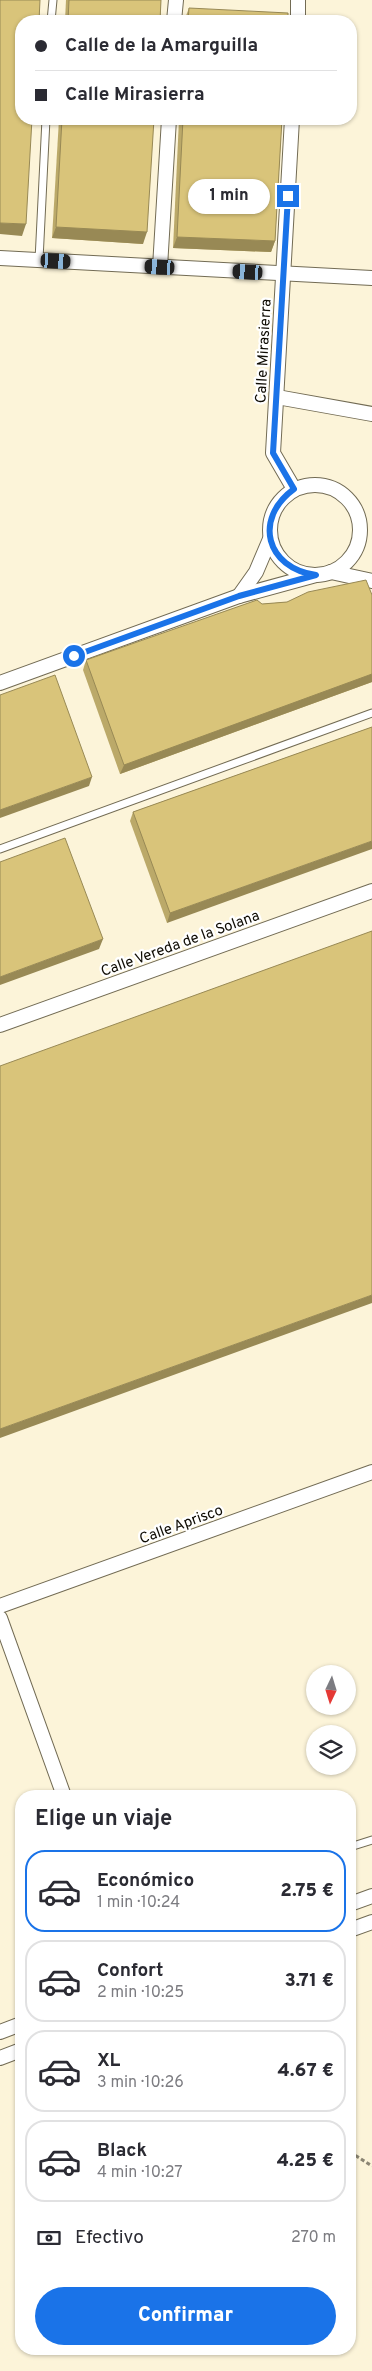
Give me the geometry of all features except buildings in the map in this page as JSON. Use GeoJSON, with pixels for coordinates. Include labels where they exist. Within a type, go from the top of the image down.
{"type":"FeatureCollection","features":[{"type":"Feature","properties":{"kind":"street"},"geometry":{"type":"LineString","coordinates":[[175,15],[176,0]]}},
{"type":"Feature","properties":{"kind":"street"},"geometry":{"type":"LineString","coordinates":[[298,0],[298,15]]}},
{"type":"Feature","properties":{"kind":"street"},"geometry":{"type":"LineString","coordinates":[[160,267],[169,125]]}},
{"type":"Feature","properties":{"kind":"street","name":"Calle Mirasierra"},"geometry":{"type":"LineString","coordinates":[[292,125],[273,453],[294,489]]}},
{"type":"Feature","properties":{"kind":"street"},"geometry":{"type":"LineString","coordinates":[[0,258],[372,278]]}},
{"type":"Feature","properties":{"kind":"street"},"geometry":{"type":"LineString","coordinates":[[276,397],[372,414]]}},
{"type":"Feature","properties":{"kind":"street"},"geometry":{"type":"LineString","coordinates":[[316,575],[301,573],[287,566],[276,554],[270,539],[269,524],[273,510],[282,498],[294,489],[314,485],[333,488],[344,495],[372,521]]}},
{"type":"Feature","properties":{"kind":"street"},"geometry":{"type":"LineString","coordinates":[[0,683],[239,596],[331,572],[345,564],[358,544],[360,520],[353,505]]}},
{"type":"Feature","properties":{"kind":"street"},"geometry":{"type":"LineString","coordinates":[[239,596],[256,572],[270,539]]}},
{"type":"Feature","properties":{"kind":"street"},"geometry":{"type":"LineString","coordinates":[[331,572],[372,581]]}},
{"type":"Feature","properties":{"kind":"street","name":"Calle Vereda de la Solana"},"geometry":{"type":"LineString","coordinates":[[0,1026],[372,891]]}},
{"type":"Feature","properties":{"kind":"street","name":"Calle Aprisco"},"geometry":{"type":"LineString","coordinates":[[0,1606],[372,1472]]}},
{"type":"Feature","properties":{"kind":"street"},"geometry":{"type":"LineString","coordinates":[[0,1618],[62,1790]]}},
{"type":"Feature","properties":{"kind":"street"},"geometry":{"type":"LineString","coordinates":[[356,1902],[372,1896]]}},
{"type":"Feature","properties":{"kind":"street"},"geometry":{"type":"LineString","coordinates":[[356,1928],[372,1922]]}},
{"type":"Feature","properties":{"kind":"street"},"geometry":{"type":"LineString","coordinates":[[0,2032],[15,2026]]}},
{"type":"Feature","properties":{"kind":"street"},"geometry":{"type":"LineString","coordinates":[[0,2058],[15,2052]]}},
{"type":"Feature","properties":{"kind":"lane"},"geometry":{"type":"LineString","coordinates":[[52,15],[53,0]]}},
{"type":"Feature","properties":{"kind":"lane"},"geometry":{"type":"LineString","coordinates":[[39,260],[46,125]]}},
{"type":"Feature","properties":{"kind":"lane"},"geometry":{"type":"LineString","coordinates":[[0,849],[372,713]]}},
{"type":"Feature","properties":{"kind":"lane"},"geometry":{"type":"LineString","coordinates":[[356,1846],[372,1840]]}},
{"type":"Feature","properties":{"kind":"path"},"geometry":{"type":"LineString","coordinates":[[356,2156],[372,2166]]}},
{"type":"Feature","properties":{"kind":"route"},"geometry":{"type":"LineString","coordinates":[[74,656],[239,596],[316,575],[301,573],[287,566],[276,554],[270,539],[269,524],[273,510],[282,498],[294,489],[273,453],[288,196]]}}]}
